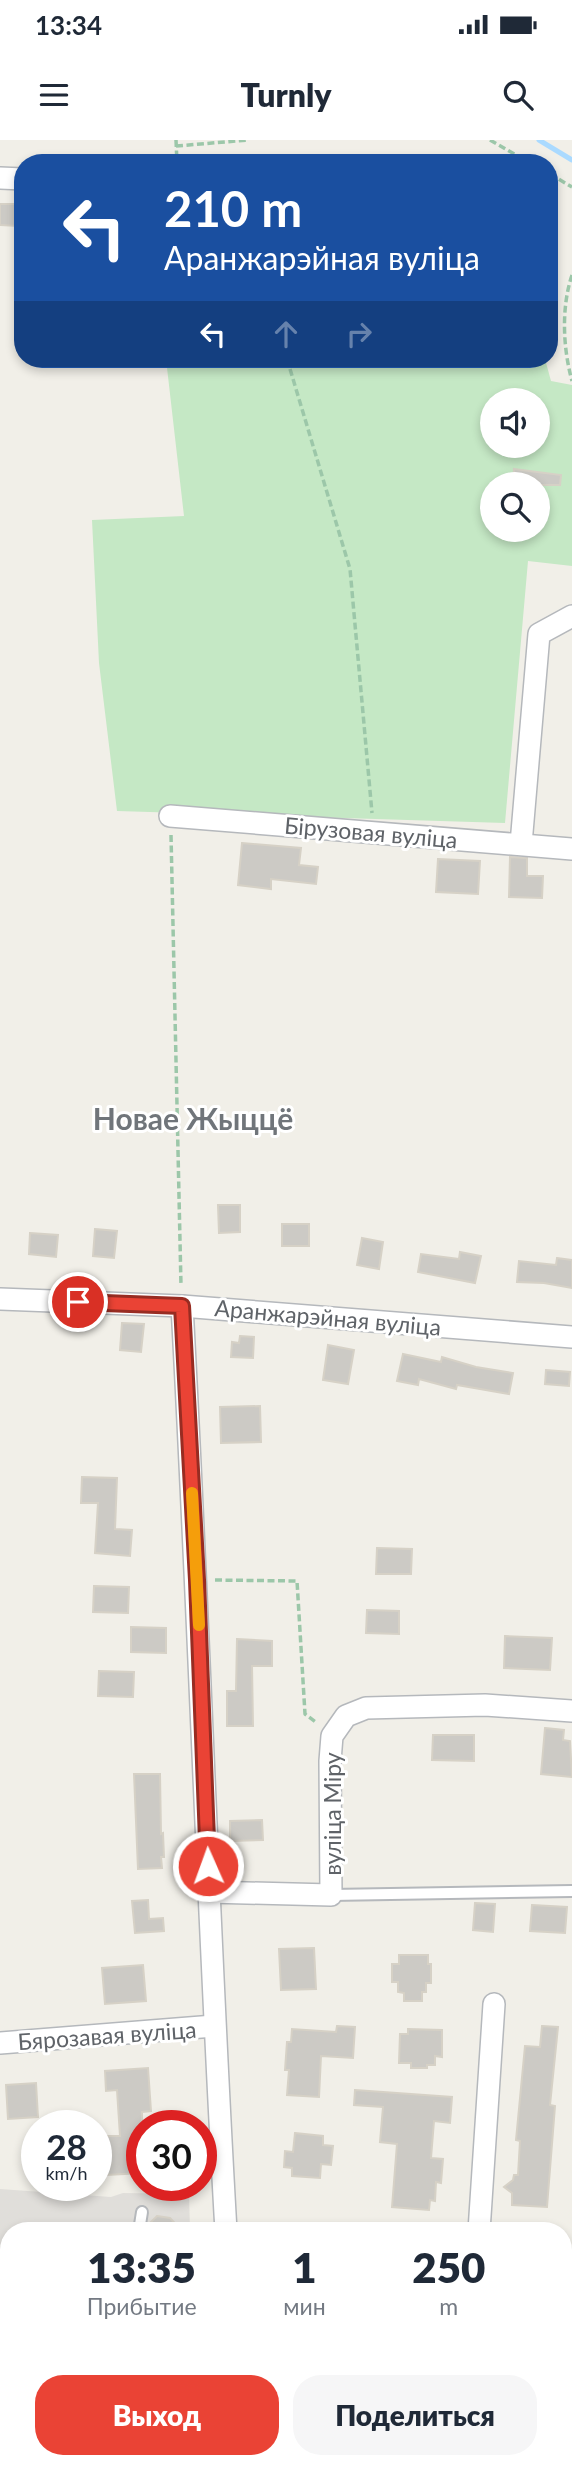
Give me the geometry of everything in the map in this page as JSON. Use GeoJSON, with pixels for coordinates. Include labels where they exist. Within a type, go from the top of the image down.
{"type":"FeatureCollection","features":[{"type":"Feature","properties":{"kind":"street"},"geometry":{"type":"LineString","coordinates":[[522,844],[539,634],[572,616]]}},
{"type":"Feature","properties":{"kind":"street","name":"Бірузовая вуліца"},"geometry":{"type":"LineString","coordinates":[[170,816],[572,849]]}},
{"type":"Feature","properties":{"kind":"street","name":"Аранжарэйная вуліца"},"geometry":{"type":"LineString","coordinates":[[0,1299],[182,1306],[572,1337]]}},
{"type":"Feature","properties":{"kind":"street"},"geometry":{"type":"LineString","coordinates":[[182,1306],[197,1580],[214,2026],[225,2222]]}},
{"type":"Feature","properties":{"kind":"street","name":"вуліца Міру"},"geometry":{"type":"LineString","coordinates":[[209,1892],[331,1895],[332,1736],[346,1716],[366,1708],[485,1705],[572,1711]]}},
{"type":"Feature","properties":{"kind":"street"},"geometry":{"type":"LineString","coordinates":[[480,2222],[494,2004]]}},
{"type":"Feature","properties":{"kind":"street","name":"Бярозавая вуліца"},"geometry":{"type":"LineString","coordinates":[[0,2043],[214,2026]]}},
{"type":"Feature","properties":{"kind":"lane"},"geometry":{"type":"LineString","coordinates":[[331,1895],[572,1891]]}},
{"type":"Feature","properties":{"kind":"lane"},"geometry":{"type":"LineString","coordinates":[[140,2222],[142,2212]]}},
{"type":"Feature","properties":{"kind":"path"},"geometry":{"type":"LineString","coordinates":[[176,140],[176,154]]}},
{"type":"Feature","properties":{"kind":"path"},"geometry":{"type":"LineString","coordinates":[[176,146],[249,140]]}},
{"type":"Feature","properties":{"kind":"path"},"geometry":{"type":"LineString","coordinates":[[490,140],[514,154]]}},
{"type":"Feature","properties":{"kind":"path"},"geometry":{"type":"LineString","coordinates":[[572,275],[566,291],[565,355],[572,381]]}},
{"type":"Feature","properties":{"kind":"path"},"geometry":{"type":"LineString","coordinates":[[290,368],[350,569],[373,832]]}},
{"type":"Feature","properties":{"kind":"path"},"geometry":{"type":"LineString","coordinates":[[170,816],[182,1306]]}},
{"type":"Feature","properties":{"kind":"path"},"geometry":{"type":"LineString","coordinates":[[197,1580],[297,1581],[305,1714],[332,1736]]}},
{"type":"Feature","properties":{"kind":"shaded area"},"geometry":{"type":"Polygon","coordinates":[[[0,2189],[21,2191],[21,2201],[112,2201],[112,2197],[123,2193],[126,2193],[126,2201],[189,2201],[190,2222],[0,2222],[0,2189]]]}},
{"type":"Feature","properties":{"kind":"green space"},"geometry":{"type":"Polygon","coordinates":[[[167,368],[547,368],[551,381],[572,385],[572,566],[528,561],[505,823],[117,811],[99,663],[92,520],[184,516],[167,368]]]}},
{"type":"Feature","properties":{"kind":"building"},"geometry":{"type":"Polygon","coordinates":[[[0,204],[14,204],[14,226],[0,225],[0,204]]]}},
{"type":"Feature","properties":{"kind":"building"},"geometry":{"type":"Polygon","coordinates":[[[514,469],[538,472],[514,472],[514,469]]]}},
{"type":"Feature","properties":{"kind":"building"},"geometry":{"type":"Polygon","coordinates":[[[550,474],[561,475],[560,485],[550,485],[550,474]]]}},
{"type":"Feature","properties":{"kind":"building"},"geometry":{"type":"Polygon","coordinates":[[[242,843],[301,848],[299,865],[318,867],[316,884],[271,879],[271,889],[238,885],[242,843]]]}},
{"type":"Feature","properties":{"kind":"building"},"geometry":{"type":"Polygon","coordinates":[[[510,857],[527,858],[527,876],[543,876],[542,898],[509,897],[510,857]]]}},
{"type":"Feature","properties":{"kind":"building"},"geometry":{"type":"Polygon","coordinates":[[[438,859],[480,861],[478,894],[436,892],[438,859]]]}},
{"type":"Feature","properties":{"kind":"building"},"geometry":{"type":"Polygon","coordinates":[[[218,1205],[240,1205],[240,1232],[219,1233],[218,1205]]]}},
{"type":"Feature","properties":{"kind":"building"},"geometry":{"type":"Polygon","coordinates":[[[282,1224],[309,1224],[309,1246],[282,1246],[282,1224]]]}},
{"type":"Feature","properties":{"kind":"building"},"geometry":{"type":"Polygon","coordinates":[[[95,1229],[117,1231],[114,1258],[93,1256],[95,1229]]]}},
{"type":"Feature","properties":{"kind":"building"},"geometry":{"type":"Polygon","coordinates":[[[30,1233],[58,1235],[56,1257],[29,1254],[30,1233]]]}},
{"type":"Feature","properties":{"kind":"building"},"geometry":{"type":"Polygon","coordinates":[[[362,1238],[383,1242],[379,1269],[357,1265],[362,1238]]]}},
{"type":"Feature","properties":{"kind":"building"},"geometry":{"type":"Polygon","coordinates":[[[460,1252],[481,1256],[475,1283],[418,1272],[421,1254],[459,1259],[460,1252]]]}},
{"type":"Feature","properties":{"kind":"building"},"geometry":{"type":"Polygon","coordinates":[[[557,1258],[572,1260],[572,1288],[517,1282],[519,1261],[556,1265],[557,1258]]]}},
{"type":"Feature","properties":{"kind":"building"},"geometry":{"type":"Polygon","coordinates":[[[122,1323],[144,1324],[141,1352],[120,1350],[122,1323]]]}},
{"type":"Feature","properties":{"kind":"building"},"geometry":{"type":"Polygon","coordinates":[[[240,1336],[254,1337],[253,1358],[231,1357],[232,1342],[239,1343],[240,1336]]]}},
{"type":"Feature","properties":{"kind":"building"},"geometry":{"type":"Polygon","coordinates":[[[328,1345],[354,1350],[348,1384],[323,1380],[328,1345]]]}},
{"type":"Feature","properties":{"kind":"building"},"geometry":{"type":"Polygon","coordinates":[[[403,1354],[441,1362],[442,1357],[476,1367],[513,1373],[509,1394],[457,1385],[456,1389],[419,1379],[418,1385],[397,1381],[403,1354]]]}},
{"type":"Feature","properties":{"kind":"building"},"geometry":{"type":"Polygon","coordinates":[[[546,1370],[570,1372],[569,1386],[545,1384],[546,1370]]]}},
{"type":"Feature","properties":{"kind":"building"},"geometry":{"type":"Polygon","coordinates":[[[260,1406],[261,1442],[221,1443],[220,1407],[260,1406]]]}},
{"type":"Feature","properties":{"kind":"building"},"geometry":{"type":"Polygon","coordinates":[[[82,1477],[117,1478],[115,1529],[132,1530],[130,1556],[95,1553],[98,1503],[81,1503],[82,1477]]]}},
{"type":"Feature","properties":{"kind":"building"},"geometry":{"type":"Polygon","coordinates":[[[377,1548],[412,1549],[411,1574],[376,1574],[377,1548]]]}},
{"type":"Feature","properties":{"kind":"building"},"geometry":{"type":"Polygon","coordinates":[[[94,1586],[129,1587],[128,1613],[93,1612],[94,1586]]]}},
{"type":"Feature","properties":{"kind":"building"},"geometry":{"type":"Polygon","coordinates":[[[367,1610],[399,1611],[399,1634],[366,1633],[367,1610]]]}},
{"type":"Feature","properties":{"kind":"building"},"geometry":{"type":"Polygon","coordinates":[[[131,1627],[166,1628],[166,1653],[131,1652],[131,1627]]]}},
{"type":"Feature","properties":{"kind":"building"},"geometry":{"type":"Polygon","coordinates":[[[505,1636],[552,1638],[550,1670],[504,1668],[505,1636]]]}},
{"type":"Feature","properties":{"kind":"building"},"geometry":{"type":"Polygon","coordinates":[[[237,1639],[272,1641],[272,1666],[252,1666],[253,1726],[227,1726],[227,1691],[236,1691],[237,1639]]]}},
{"type":"Feature","properties":{"kind":"building"},"geometry":{"type":"Polygon","coordinates":[[[99,1671],[134,1672],[133,1697],[98,1696],[99,1671]]]}},
{"type":"Feature","properties":{"kind":"building"},"geometry":{"type":"Polygon","coordinates":[[[545,1728],[564,1730],[563,1740],[570,1741],[572,1777],[541,1774],[545,1728]]]}},
{"type":"Feature","properties":{"kind":"building"},"geometry":{"type":"Polygon","coordinates":[[[433,1735],[474,1735],[474,1761],[432,1760],[433,1735]]]}},
{"type":"Feature","properties":{"kind":"building"},"geometry":{"type":"Polygon","coordinates":[[[134,1774],[160,1774],[164,1857],[161,1857],[162,1868],[138,1869],[134,1774]]]}},
{"type":"Feature","properties":{"kind":"building"},"geometry":{"type":"Polygon","coordinates":[[[262,1820],[263,1840],[230,1841],[230,1821],[262,1820]]]}},
{"type":"Feature","properties":{"kind":"building"},"geometry":{"type":"Polygon","coordinates":[[[148,1900],[149,1919],[163,1918],[164,1931],[135,1933],[132,1901],[148,1900]]]}},
{"type":"Feature","properties":{"kind":"building"},"geometry":{"type":"Polygon","coordinates":[[[475,1903],[495,1904],[493,1932],[473,1930],[475,1903]]]}},
{"type":"Feature","properties":{"kind":"building"},"geometry":{"type":"Polygon","coordinates":[[[532,1905],[567,1907],[565,1933],[530,1931],[532,1905]]]}},
{"type":"Feature","properties":{"kind":"building"},"geometry":{"type":"Polygon","coordinates":[[[314,1948],[316,1989],[281,1990],[279,1949],[314,1948]]]}},
{"type":"Feature","properties":{"kind":"building"},"geometry":{"type":"Polygon","coordinates":[[[399,1955],[428,1955],[431,1983],[426,1983],[422,2001],[404,2001],[404,1993],[398,1992],[398,1982],[392,1982],[392,1964],[399,1964],[399,1955]]]}},
{"type":"Feature","properties":{"kind":"building"},"geometry":{"type":"Polygon","coordinates":[[[143,1965],[146,2001],[105,2004],[102,1968],[143,1965]]]}},
{"type":"Feature","properties":{"kind":"building"},"geometry":{"type":"Polygon","coordinates":[[[337,2026],[355,2027],[353,2058],[321,2056],[319,2097],[287,2095],[287,2042],[291,2042],[292,2029],[336,2032],[337,2026]]]}},
{"type":"Feature","properties":{"kind":"building"},"geometry":{"type":"Polygon","coordinates":[[[542,2026],[558,2027],[550,2105],[555,2106],[547,2207],[512,2205],[512,2193],[504,2187],[513,2180],[514,2175],[518,2175],[520,2141],[516,2140],[525,2046],[540,2047],[542,2026]]]}},
{"type":"Feature","properties":{"kind":"building"},"geometry":{"type":"Polygon","coordinates":[[[408,2029],[442,2030],[442,2057],[435,2056],[435,2065],[411,2068],[411,2063],[399,2063],[400,2034],[408,2034],[408,2029]]]}},
{"type":"Feature","properties":{"kind":"building"},"geometry":{"type":"Polygon","coordinates":[[[148,2068],[151,2110],[126,2110],[126,2174],[112,2175],[112,2136],[120,2136],[117,2090],[106,2091],[105,2071],[148,2068]]]}},
{"type":"Feature","properties":{"kind":"building"},"geometry":{"type":"Polygon","coordinates":[[[36,2083],[38,2110],[21,2110],[21,2118],[8,2119],[6,2085],[36,2083]]]}},
{"type":"Feature","properties":{"kind":"building"},"geometry":{"type":"Polygon","coordinates":[[[355,2090],[452,2097],[450,2123],[434,2121],[431,2158],[443,2159],[441,2183],[436,2182],[435,2201],[430,2200],[429,2210],[392,2207],[397,2144],[380,2142],[383,2107],[354,2105],[355,2090]]]}},
{"type":"Feature","properties":{"kind":"building"},"geometry":{"type":"Polygon","coordinates":[[[295,2133],[323,2136],[323,2145],[333,2146],[331,2165],[321,2164],[320,2178],[292,2176],[292,2168],[284,2167],[285,2151],[293,2152],[295,2133]]]}},
{"type":"Feature","properties":{"kind":"building"},"geometry":{"type":"Polygon","coordinates":[[[157,2216],[170,2218],[174,2222],[151,2222],[157,2216]]]}},
{"type":"Feature","properties":{"kind":"waterway"},"geometry":{"type":"LineString","coordinates":[[539,140],[572,160]]}},
{"type":"Feature","properties":{"kind":"slow traffic"},"geometry":{"type":"LineString","coordinates":[[192,1493],[199,1625]]}},
{"type":"Feature","properties":{"kind":"district","name":"Новае Жыццё"},"geometry":{"type":"Point","coordinates":[193,1118]}},
{"type":"Feature","properties":{"kind":"route"},"geometry":{"type":"LineString","coordinates":[[78,1302],[182,1306],[197,1580],[208,1866]]}}]}
